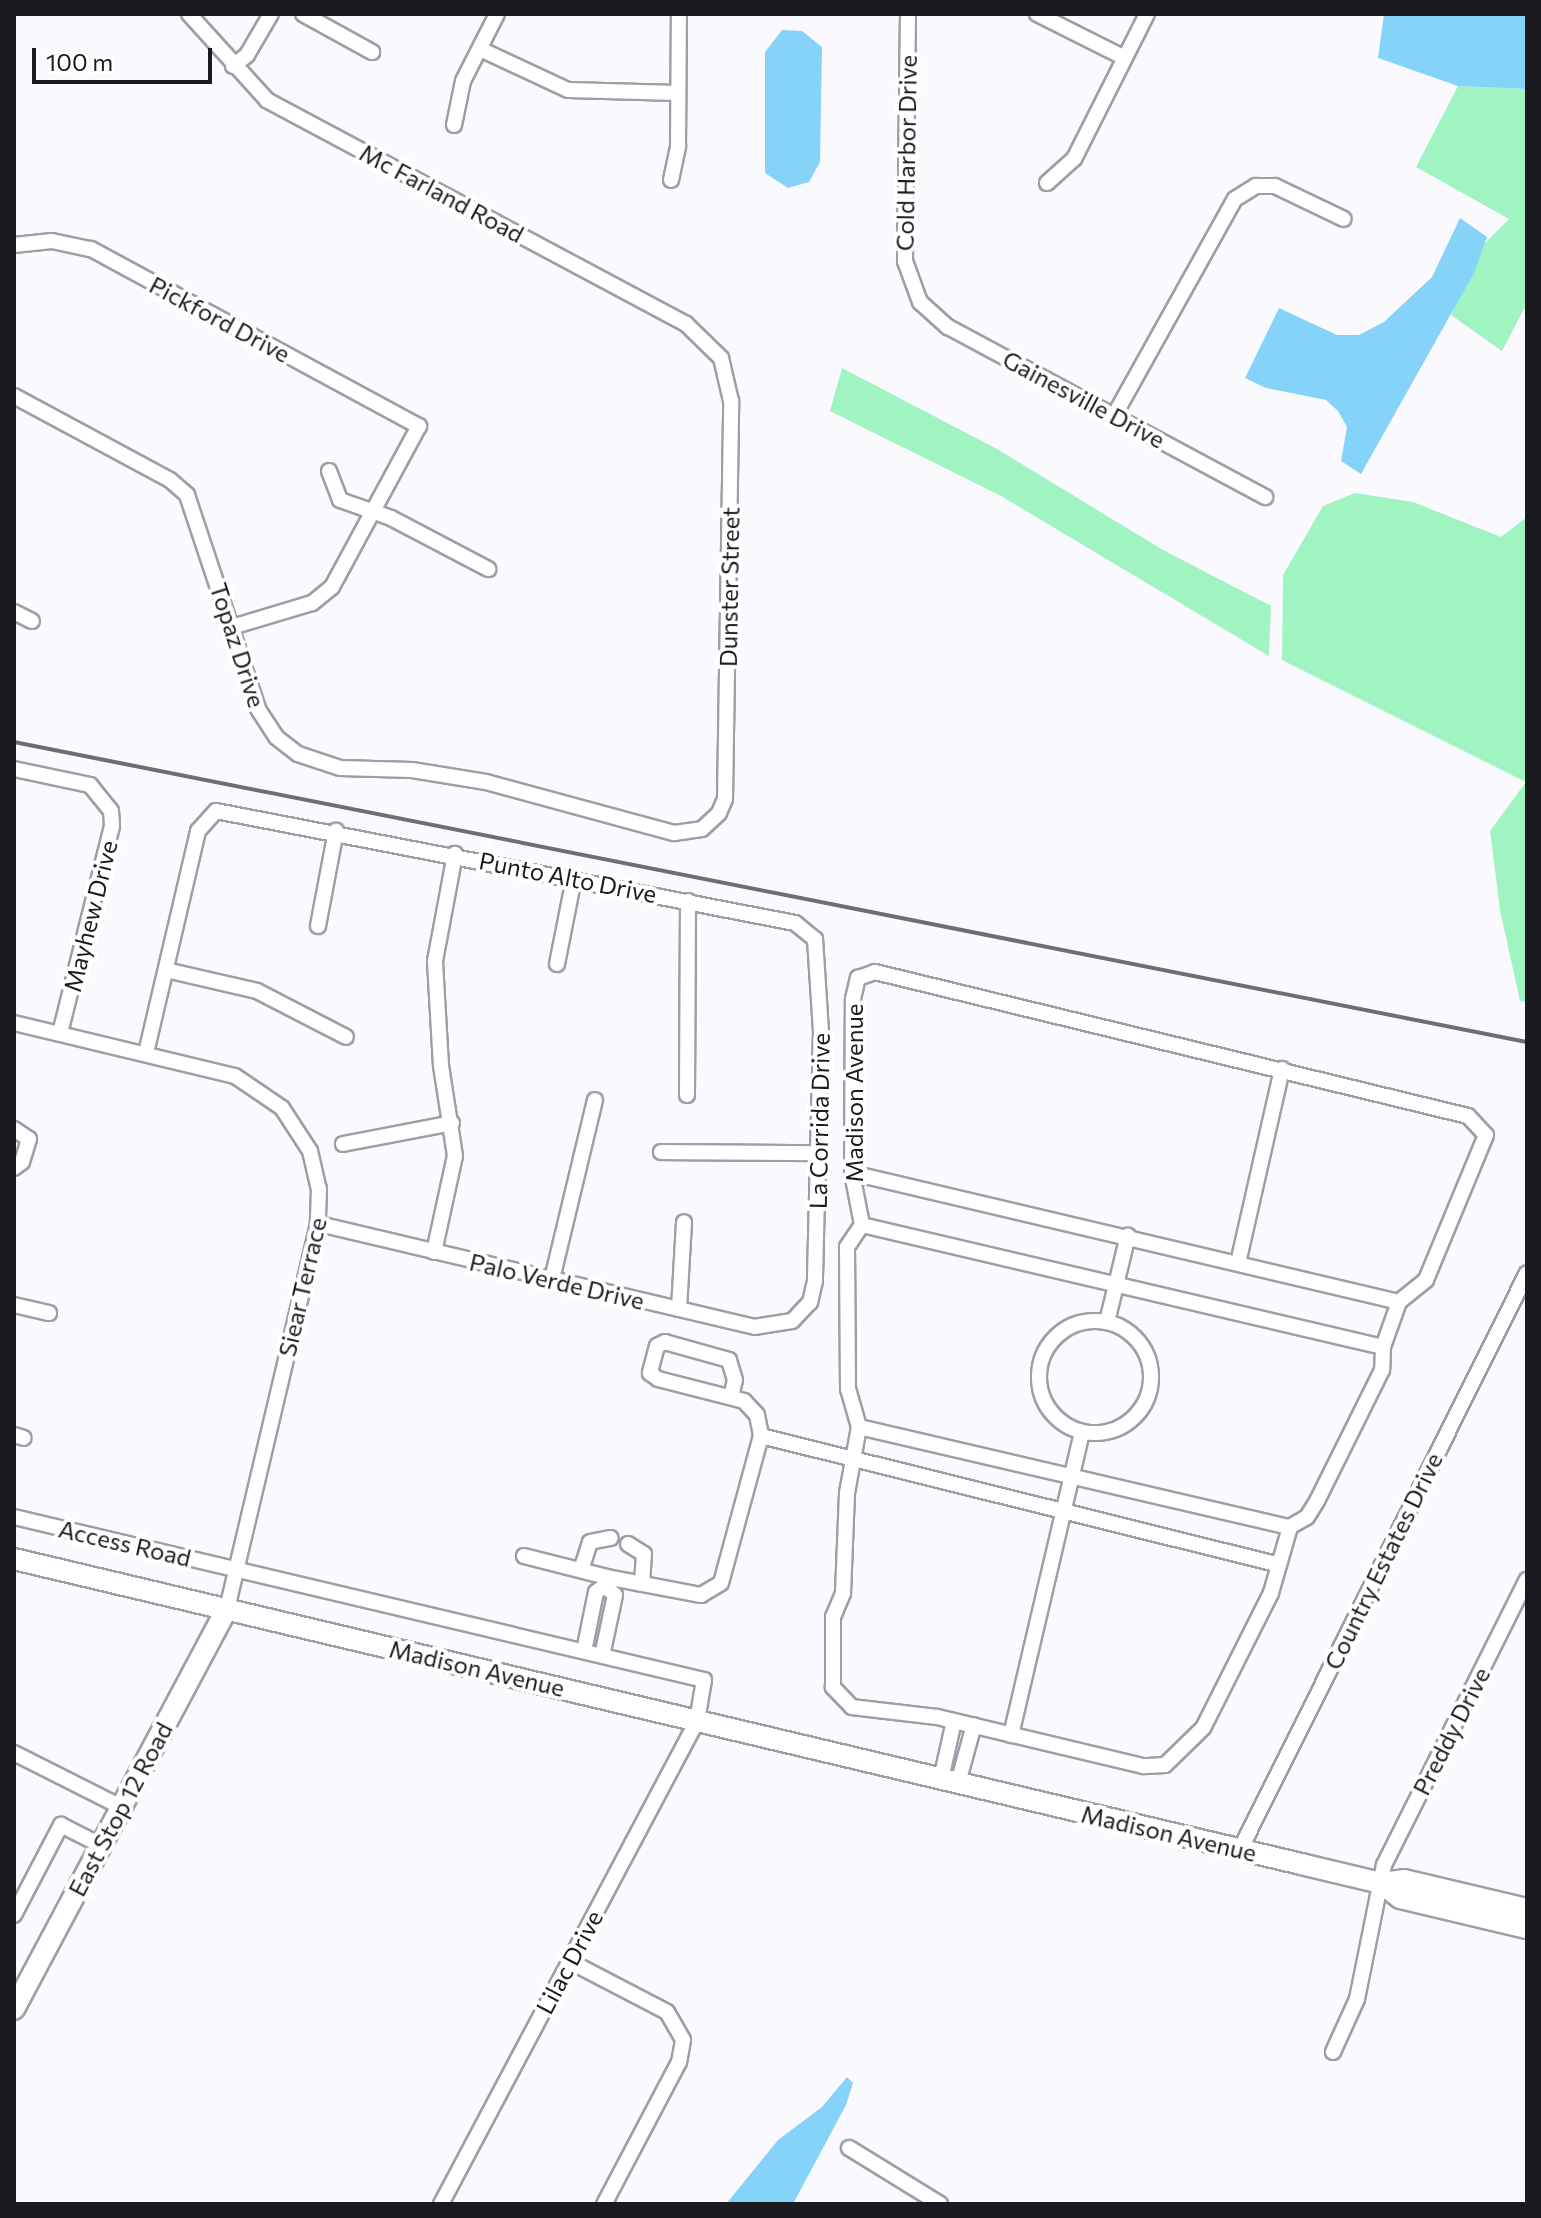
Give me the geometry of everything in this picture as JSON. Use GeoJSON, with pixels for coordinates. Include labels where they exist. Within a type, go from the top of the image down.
{"type":"FeatureCollection","features":[{"type":"Feature","properties":{"kind":"main road","name":"Madison Avenue"},"geometry":{"type":"LineString","coordinates":[[14,1559],[1381,1883],[1404,1880],[1527,1909]]}},
{"type":"Feature","properties":{"kind":"main road","name":"East Stop 12 Road"},"geometry":{"type":"LineString","coordinates":[[14,2009],[227,1609]]}},
{"type":"Feature","properties":{"kind":"main road","name":"Madison Avenue"},"geometry":{"type":"LineString","coordinates":[[1381,1883],[1400,1898],[1527,1928]]}},
{"type":"Feature","properties":{"kind":"street","name":"Mc Farland Road"},"geometry":{"type":"LineString","coordinates":[[189,14],[267,100],[686,324],[715,348]]}},
{"type":"Feature","properties":{"kind":"street"},"geometry":{"type":"LineString","coordinates":[[233,66],[247,55],[271,14]]}},
{"type":"Feature","properties":{"kind":"street"},"geometry":{"type":"LineString","coordinates":[[303,14],[372,52]]}},
{"type":"Feature","properties":{"kind":"street"},"geometry":{"type":"LineString","coordinates":[[454,125],[459,92],[497,14]]}},
{"type":"Feature","properties":{"kind":"street"},"geometry":{"type":"LineString","coordinates":[[671,180],[678,146],[679,14]]}},
{"type":"Feature","properties":{"kind":"street","name":"Cold Harbor Drive"},"geometry":{"type":"LineString","coordinates":[[908,14],[905,254],[913,290]]}},
{"type":"Feature","properties":{"kind":"street"},"geometry":{"type":"LineString","coordinates":[[1037,14],[1125,58]]}},
{"type":"Feature","properties":{"kind":"street"},"geometry":{"type":"LineString","coordinates":[[1047,183],[1074,159],[1147,14]]}},
{"type":"Feature","properties":{"kind":"street"},"geometry":{"type":"LineString","coordinates":[[480,49],[568,90],[678,93]]}},
{"type":"Feature","properties":{"kind":"street"},"geometry":{"type":"LineString","coordinates":[[1114,416],[1235,199],[1256,186],[1275,186],[1344,219]]}},
{"type":"Feature","properties":{"kind":"street","name":"Pickford Drive"},"geometry":{"type":"LineString","coordinates":[[14,245],[52,241],[91,249],[419,426],[372,512]]}},
{"type":"Feature","properties":{"kind":"street","name":"Gainesville Drive"},"geometry":{"type":"LineString","coordinates":[[913,290],[941,323],[1265,497]]}},
{"type":"Feature","properties":{"kind":"street","name":"Dunster Street"},"geometry":{"type":"LineString","coordinates":[[709,825],[725,799],[731,453],[731,390],[715,348]]}},
{"type":"Feature","properties":{"kind":"street","name":"Topaz Drive"},"geometry":{"type":"LineString","coordinates":[[14,396],[180,486],[192,502],[266,724],[289,748],[313,761],[486,782],[674,833],[691,833],[709,825]]}},
{"type":"Feature","properties":{"kind":"street"},"geometry":{"type":"LineString","coordinates":[[329,471],[338,499],[372,512],[488,569]]}},
{"type":"Feature","properties":{"kind":"street"},"geometry":{"type":"LineString","coordinates":[[232,627],[321,599],[332,587],[372,512]]}},
{"type":"Feature","properties":{"kind":"street"},"geometry":{"type":"LineString","coordinates":[[14,612],[32,621]]}},
{"type":"Feature","properties":{"kind":"street","name":"Mayhew Drive"},"geometry":{"type":"LineString","coordinates":[[14,769],[84,783],[106,799],[112,826],[60,1033]]}},
{"type":"Feature","properties":{"kind":"street","name":"Punto Alto Drive"},"geometry":{"type":"LineString","coordinates":[[166,970],[198,831],[211,814],[230,810],[800,926]]}},
{"type":"Feature","properties":{"kind":"street"},"geometry":{"type":"LineString","coordinates":[[318,926],[336,831]]}},
{"type":"Feature","properties":{"kind":"street"},"geometry":{"type":"LineString","coordinates":[[434,1252],[454,1163],[452,1123],[441,1066],[435,961],[455,854]]}},
{"type":"Feature","properties":{"kind":"street"},"geometry":{"type":"LineString","coordinates":[[557,964],[574,878]]}},
{"type":"Feature","properties":{"kind":"street"},"geometry":{"type":"LineString","coordinates":[[687,1095],[688,901]]}},
{"type":"Feature","properties":{"kind":"street","name":"La Corrida Drive"},"geometry":{"type":"LineString","coordinates":[[796,1319],[815,1286],[819,1153],[817,944],[800,926]]}},
{"type":"Feature","properties":{"kind":"street"},"geometry":{"type":"LineString","coordinates":[[146,1053],[166,970],[267,995],[346,1037]]}},
{"type":"Feature","properties":{"kind":"street","name":"Madison Avenue"},"geometry":{"type":"LineString","coordinates":[[862,1225],[852,1173],[853,999],[858,980],[875,972],[1282,1069]]}},
{"type":"Feature","properties":{"kind":"street","name":"Siear Terrace"},"geometry":{"type":"LineString","coordinates":[[14,1023],[229,1074],[274,1100],[310,1151],[319,1189],[318,1224],[227,1609]]}},
{"type":"Feature","properties":{"kind":"street"},"geometry":{"type":"LineString","coordinates":[[1238,1263],[1282,1069],[1468,1116],[1482,1127],[1482,1154],[1426,1280],[1399,1302],[1383,1347],[1382,1370],[1317,1501],[1307,1517],[1290,1527],[1276,1564],[1271,1593],[1203,1728],[1172,1761],[1145,1766],[974,1725],[852,1707],[833,1687],[833,1617],[843,1593],[853,1463],[859,1427],[848,1389],[847,1247],[862,1225],[1383,1347]]}},
{"type":"Feature","properties":{"kind":"street"},"geometry":{"type":"LineString","coordinates":[[552,1279],[595,1100]]}},
{"type":"Feature","properties":{"kind":"street"},"geometry":{"type":"LineString","coordinates":[[343,1144],[452,1123]]}},
{"type":"Feature","properties":{"kind":"street"},"geometry":{"type":"LineString","coordinates":[[14,1129],[29,1139],[22,1162],[14,1168]]}},
{"type":"Feature","properties":{"kind":"street"},"geometry":{"type":"LineString","coordinates":[[661,1152],[819,1153]]}},
{"type":"Feature","properties":{"kind":"street"},"geometry":{"type":"LineString","coordinates":[[852,1173],[1128,1235],[1399,1302]]}},
{"type":"Feature","properties":{"kind":"street"},"geometry":{"type":"LineString","coordinates":[[679,1309],[684,1222]]}},
{"type":"Feature","properties":{"kind":"street","name":"Palo Verde Drive"},"geometry":{"type":"LineString","coordinates":[[318,1224],[764,1329],[796,1319]]}},
{"type":"Feature","properties":{"kind":"street"},"geometry":{"type":"LineString","coordinates":[[1107,1322],[1128,1235]]}},
{"type":"Feature","properties":{"kind":"street","name":"Country Estates Drive"},"geometry":{"type":"LineString","coordinates":[[1240,1850],[1527,1273]]}},
{"type":"Feature","properties":{"kind":"street"},"geometry":{"type":"LineString","coordinates":[[14,1305],[49,1313]]}},
{"type":"Feature","properties":{"kind":"street"},"geometry":{"type":"LineString","coordinates":[[1087,1321],[1107,1322],[1127,1331],[1142,1346],[1151,1367],[1150,1389],[1141,1409],[1125,1425],[1104,1433],[1082,1432],[1058,1420],[1046,1404],[1040,1365],[1062,1331],[1087,1321]]}},
{"type":"Feature","properties":{"kind":"street"},"geometry":{"type":"LineString","coordinates":[[524,1556],[581,1570],[606,1581],[701,1595],[721,1583],[761,1436],[757,1415],[744,1401],[658,1379],[650,1373],[657,1346],[665,1342],[729,1360],[735,1380],[731,1397]]}},
{"type":"Feature","properties":{"kind":"street"},"geometry":{"type":"LineString","coordinates":[[859,1427],[1290,1527]]}},
{"type":"Feature","properties":{"kind":"street"},"geometry":{"type":"LineString","coordinates":[[1011,1735],[1082,1432]]}},
{"type":"Feature","properties":{"kind":"street"},"geometry":{"type":"LineString","coordinates":[[761,1436],[853,1463],[1276,1564]]}},
{"type":"Feature","properties":{"kind":"street","name":"Access Road"},"geometry":{"type":"LineString","coordinates":[[14,1517],[602,1656]]}},
{"type":"Feature","properties":{"kind":"street"},"geometry":{"type":"LineString","coordinates":[[581,1570],[590,1542],[611,1538]]}},
{"type":"Feature","properties":{"kind":"street"},"geometry":{"type":"LineString","coordinates":[[628,1544],[644,1554],[642,1584]]}},
{"type":"Feature","properties":{"kind":"street","name":"Preddy Drive"},"geometry":{"type":"LineString","coordinates":[[1333,2052],[1357,1999],[1384,1865],[1527,1580]]}},
{"type":"Feature","properties":{"kind":"street"},"geometry":{"type":"LineString","coordinates":[[584,1651],[596,1592],[606,1581]]}},
{"type":"Feature","properties":{"kind":"street"},"geometry":{"type":"LineString","coordinates":[[602,1656],[615,1595],[606,1581]]}},
{"type":"Feature","properties":{"kind":"street","name":"Lilac Drive"},"geometry":{"type":"LineString","coordinates":[[441,2204],[697,1721],[704,1680],[602,1656]]}},
{"type":"Feature","properties":{"kind":"street"},"geometry":{"type":"LineString","coordinates":[[949,1781],[954,1721]]}},
{"type":"Feature","properties":{"kind":"street"},"geometry":{"type":"LineString","coordinates":[[949,1781],[974,1725]]}},
{"type":"Feature","properties":{"kind":"street"},"geometry":{"type":"LineString","coordinates":[[14,1753],[121,1807]]}},
{"type":"Feature","properties":{"kind":"street"},"geometry":{"type":"LineString","coordinates":[[14,1915],[61,1825],[100,1845]]}},
{"type":"Feature","properties":{"kind":"street"},"geometry":{"type":"LineString","coordinates":[[569,1961],[667,2012],[683,2040],[679,2062],[604,2204]]}},
{"type":"Feature","properties":{"kind":"street"},"geometry":{"type":"LineString","coordinates":[[849,2148],[940,2204]]}},
{"type":"Feature","properties":{"kind":"green space"},"geometry":{"type":"Polygon","coordinates":[[[1458,86],[1527,89],[1527,303],[1502,351],[1451,315],[1484,244],[1509,219],[1416,167],[1458,86]]]}},
{"type":"Feature","properties":{"kind":"green space"},"geometry":{"type":"Polygon","coordinates":[[[842,368],[997,449],[1163,550],[1271,606],[1269,656],[1001,496],[830,411],[842,368]]]}},
{"type":"Feature","properties":{"kind":"green space"},"geometry":{"type":"Polygon","coordinates":[[[1355,493],[1413,502],[1501,537],[1527,517],[1527,1002],[1520,1001],[1500,910],[1490,831],[1526,782],[1282,660],[1283,575],[1323,506],[1355,493]]]}},
{"type":"Feature","properties":{"kind":"water"},"geometry":{"type":"Polygon","coordinates":[[[1384,14],[1527,14],[1527,89],[1458,86],[1378,58],[1384,14]]]}},
{"type":"Feature","properties":{"kind":"water"},"geometry":{"type":"Polygon","coordinates":[[[782,30],[802,31],[822,47],[820,162],[809,182],[788,188],[765,173],[765,52],[782,30]]]}},
{"type":"Feature","properties":{"kind":"water"},"geometry":{"type":"Polygon","coordinates":[[[1460,218],[1487,237],[1474,273],[1361,474],[1341,461],[1347,427],[1338,411],[1326,400],[1266,388],[1245,378],[1279,308],[1337,335],[1359,335],[1384,322],[1432,277],[1460,218]]]}},
{"type":"Feature","properties":{"kind":"water"},"geometry":{"type":"Polygon","coordinates":[[[847,2077],[853,2083],[846,2105],[793,2204],[726,2204],[778,2140],[822,2107],[847,2077]]]}},
{"type":"Feature","properties":{"kind":"railway"},"geometry":{"type":"LineString","coordinates":[[14,742],[1527,1042]]}}]}
